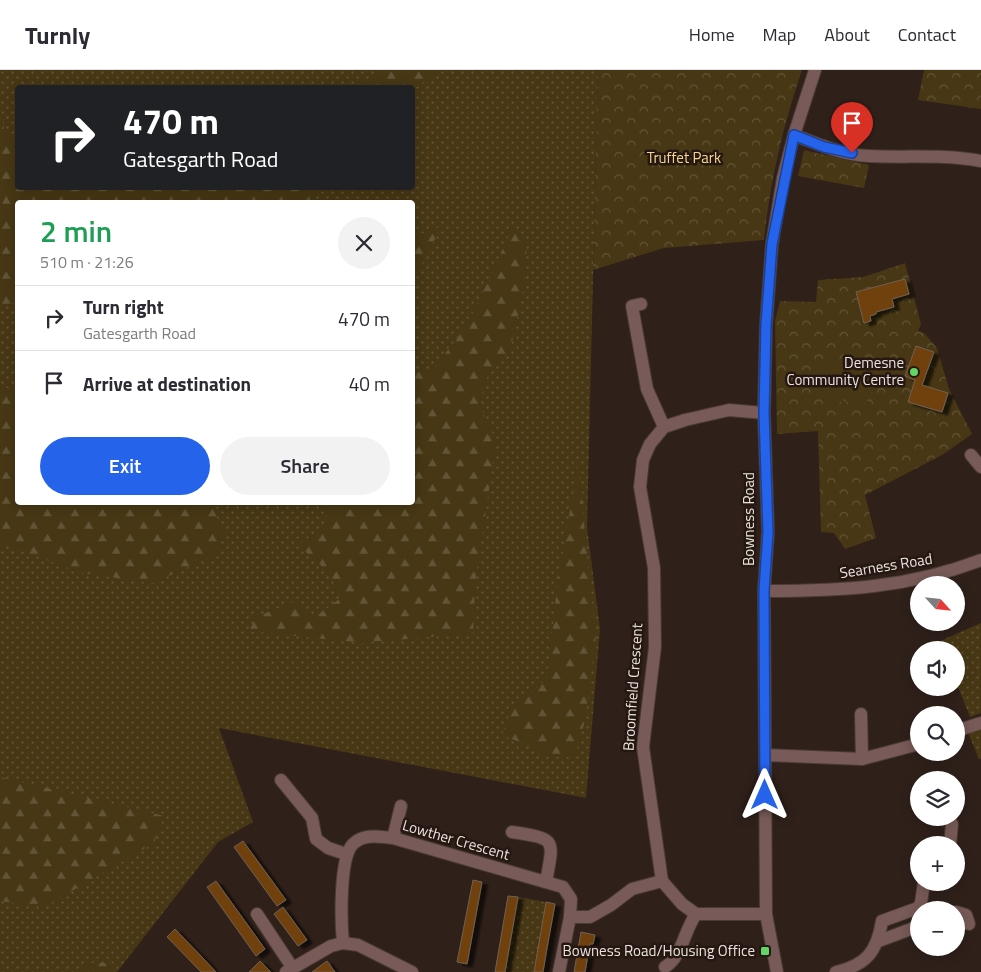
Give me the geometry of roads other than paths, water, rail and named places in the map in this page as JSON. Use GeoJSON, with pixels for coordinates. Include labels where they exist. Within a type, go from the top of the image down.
{"type":"FeatureCollection","features":[{"type":"Feature","properties":{"kind":"street","name":"Bowness Road"},"geometry":{"type":"LineString","coordinates":[[777,972],[766,914],[764,591],[768,532],[764,413],[766,325],[772,244],[794,135],[816,70]]}},
{"type":"Feature","properties":{"kind":"street"},"geometry":{"type":"LineString","coordinates":[[794,135],[824,147],[867,156],[955,156],[981,161]]}},
{"type":"Feature","properties":{"kind":"street"},"geometry":{"type":"LineString","coordinates":[[640,304],[632,306],[646,389],[664,427],[729,410],[764,413]]}},
{"type":"Feature","properties":{"kind":"street","name":"Broomfield Crescent"},"geometry":{"type":"LineString","coordinates":[[662,881],[643,747],[655,647],[654,568],[640,486],[643,460],[650,444],[664,427]]}},
{"type":"Feature","properties":{"kind":"street"},"geometry":{"type":"LineString","coordinates":[[971,455],[981,467]]}},
{"type":"Feature","properties":{"kind":"street","name":"Searness Road"},"geometry":{"type":"LineString","coordinates":[[764,591],[867,589],[955,570],[981,560]]}},
{"type":"Feature","properties":{"kind":"street"},"geometry":{"type":"LineString","coordinates":[[861,714],[862,760]]}},
{"type":"Feature","properties":{"kind":"street"},"geometry":{"type":"LineString","coordinates":[[965,728],[981,723]]}},
{"type":"Feature","properties":{"kind":"street"},"geometry":{"type":"LineString","coordinates":[[765,755],[862,760],[910,747]]}},
{"type":"Feature","properties":{"kind":"street"},"geometry":{"type":"LineString","coordinates":[[281,780],[312,818],[316,839],[328,848],[346,854],[341,919],[343,943]]}},
{"type":"Feature","properties":{"kind":"street"},"geometry":{"type":"LineString","coordinates":[[393,838],[402,806]]}},
{"type":"Feature","properties":{"kind":"street"},"geometry":{"type":"LineString","coordinates":[[512,832],[543,837],[550,841],[552,849],[546,882]]}},
{"type":"Feature","properties":{"kind":"street","name":"Lowther Crescent"},"geometry":{"type":"LineString","coordinates":[[346,854],[353,843],[371,836],[393,838],[563,887],[571,899],[570,917],[559,972]]}},
{"type":"Feature","properties":{"kind":"street"},"geometry":{"type":"LineString","coordinates":[[570,917],[590,916],[611,905],[632,889],[662,881],[682,904],[696,914],[766,914]]}},
{"type":"Feature","properties":{"kind":"street"},"geometry":{"type":"LineString","coordinates":[[836,972],[854,968],[867,957],[879,941],[882,921],[918,908],[923,891]]}},
{"type":"Feature","properties":{"kind":"street"},"geometry":{"type":"LineString","coordinates":[[257,914],[289,969],[331,946],[343,943],[358,945],[386,966],[412,972]]}},
{"type":"Feature","properties":{"kind":"street"},"geometry":{"type":"LineString","coordinates":[[665,967],[674,962],[688,924],[696,914]]}},
{"type":"Feature","properties":{"kind":"street"},"geometry":{"type":"LineString","coordinates":[[965,915],[969,924]]}},
{"type":"Feature","properties":{"kind":"street"},"geometry":{"type":"LineString","coordinates":[[879,941],[910,929]]}},
{"type":"Feature","properties":{"kind":"place","name":"Demesne Community Centre"},"geometry":{"type":"Point","coordinates":[914,372]}},
{"type":"Feature","properties":{"kind":"place","name":"Bowness Road/Housing Office"},"geometry":{"type":"Point","coordinates":[765,951]}},
{"type":"Feature","properties":{"kind":"park label","name":"Truffet Park"},"geometry":{"type":"Point","coordinates":[684,158]}}]}
